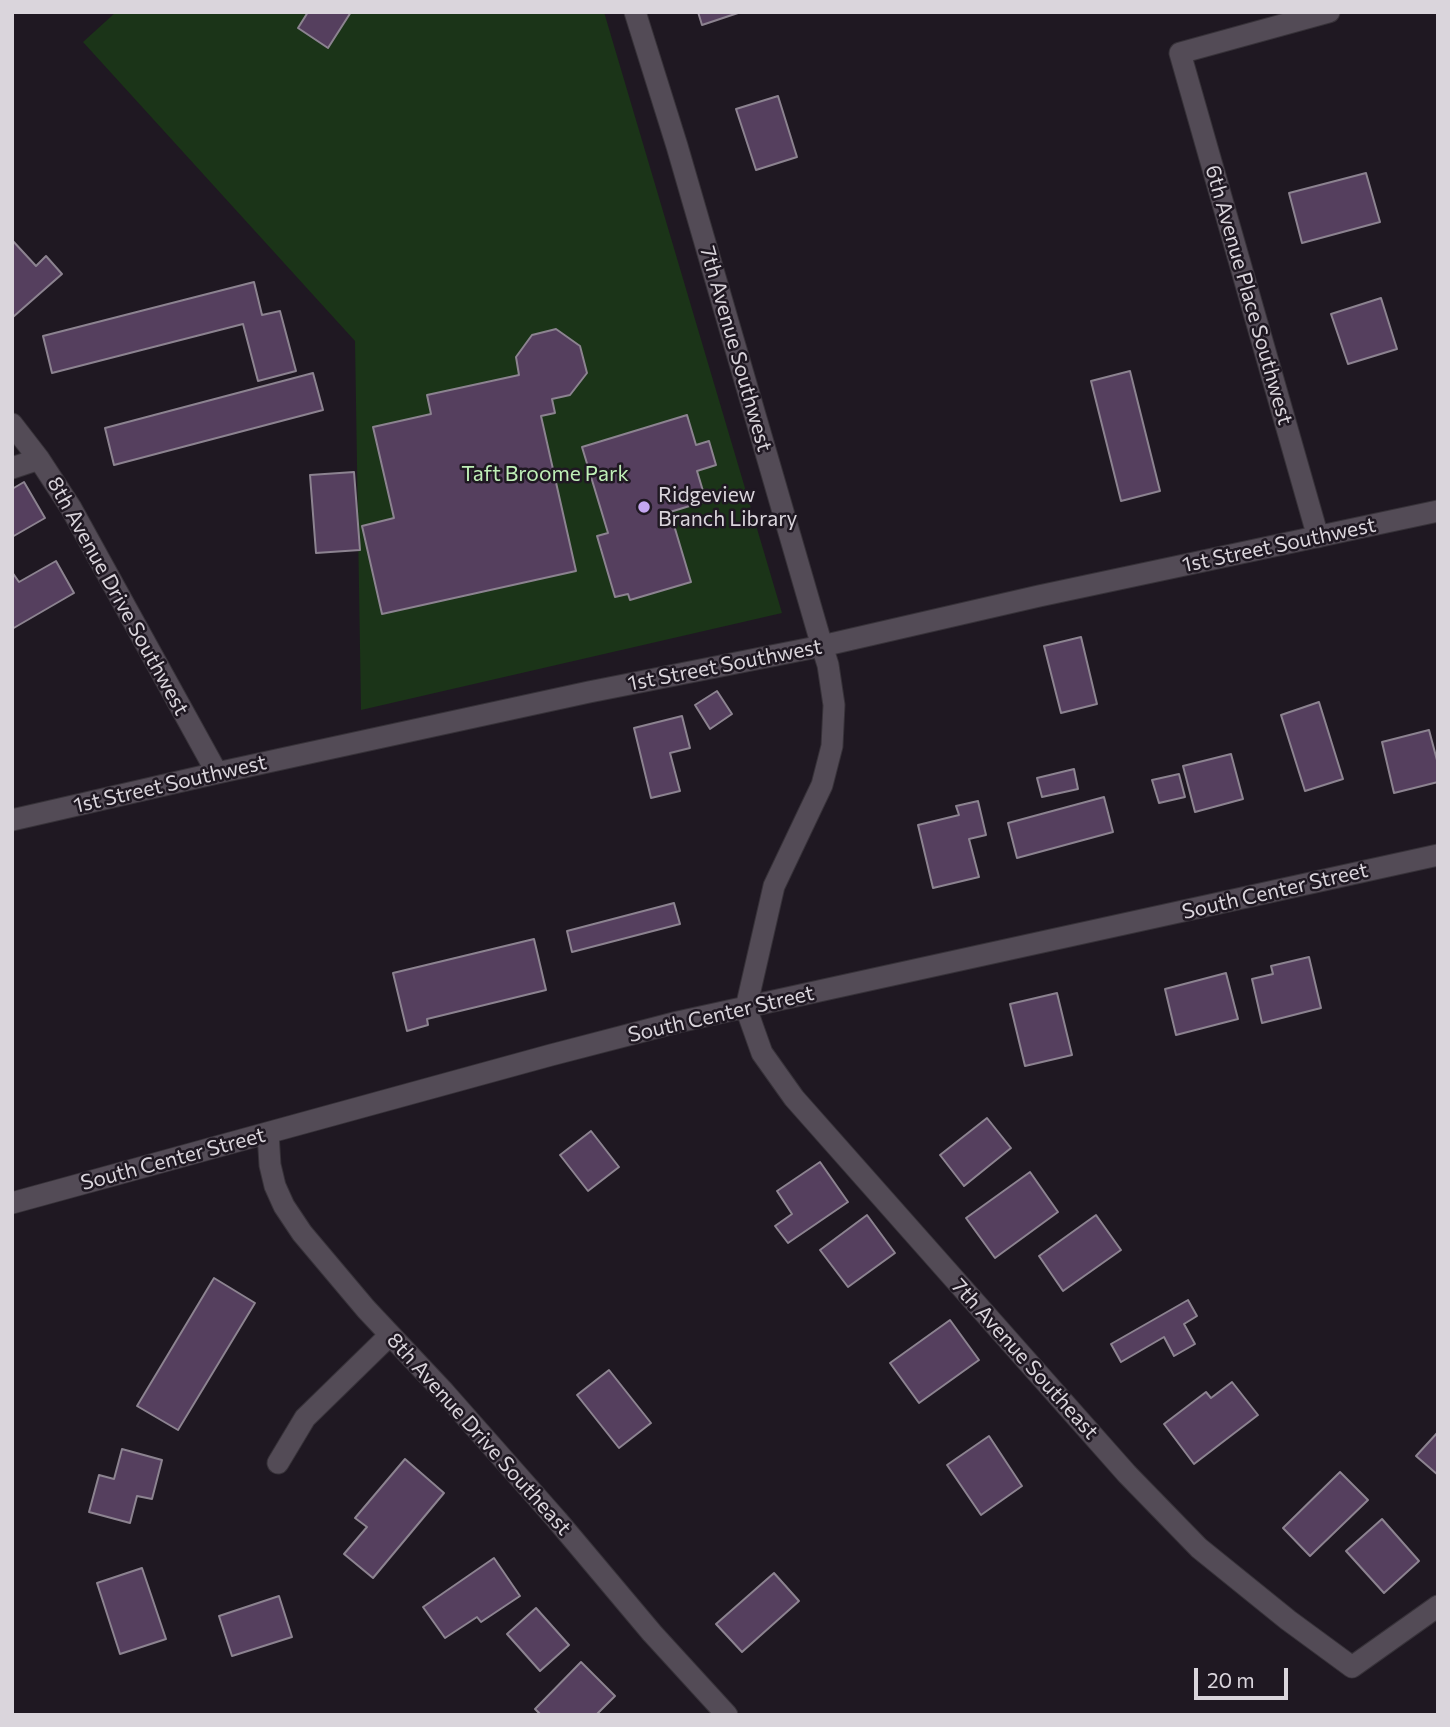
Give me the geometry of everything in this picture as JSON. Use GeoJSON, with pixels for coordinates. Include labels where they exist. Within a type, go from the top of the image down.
{"type":"FeatureCollection","features":[{"type":"Feature","properties":{"kind":"street","name":"7th Avenue Southwest"},"geometry":{"type":"LineString","coordinates":[[635,12],[677,146],[828,665],[834,705],[832,746],[822,785],[774,886],[746,1008]]}},
{"type":"Feature","properties":{"kind":"street","name":"6th Avenue Place Southwest"},"geometry":{"type":"LineString","coordinates":[[1318,537],[1180,53],[1329,12]]}},
{"type":"Feature","properties":{"kind":"street","name":"8th Avenue Drive Southwest"},"geometry":{"type":"LineString","coordinates":[[12,424],[71,508],[217,773]]}},
{"type":"Feature","properties":{"kind":"street"},"geometry":{"type":"LineString","coordinates":[[12,468],[39,459]]}},
{"type":"Feature","properties":{"kind":"street","name":"1st Street Southwest"},"geometry":{"type":"LineString","coordinates":[[12,820],[589,692],[822,646],[1039,596],[1438,512]]}},
{"type":"Feature","properties":{"kind":"street","name":"South Center Street"},"geometry":{"type":"LineString","coordinates":[[12,1203],[678,1022],[1438,855]]}},
{"type":"Feature","properties":{"kind":"street","name":"7th Avenue Southeast"},"geometry":{"type":"LineString","coordinates":[[746,1008],[762,1053],[794,1098],[1127,1474],[1199,1548],[1288,1620],[1352,1667],[1438,1606]]}},
{"type":"Feature","properties":{"kind":"street","name":"8th Avenue Drive Southeast"},"geometry":{"type":"LineString","coordinates":[[268,1133],[270,1165],[275,1186],[284,1206],[302,1233],[366,1309],[453,1401],[652,1633],[727,1715]]}},
{"type":"Feature","properties":{"kind":"street"},"geometry":{"type":"LineString","coordinates":[[278,1463],[305,1418],[390,1335]]}},
{"type":"Feature","properties":{"kind":"green space","name":"Taft Broome Park"},"geometry":{"type":"Polygon","coordinates":[[[116,12],[604,12],[782,613],[361,710],[355,341],[83,42],[116,12]]]}},
{"type":"Feature","properties":{"kind":"building"},"geometry":{"type":"Polygon","coordinates":[[[308,12],[351,12],[328,48],[298,28],[308,12]]]}},
{"type":"Feature","properties":{"kind":"building"},"geometry":{"type":"Polygon","coordinates":[[[698,12],[741,12],[702,25],[698,12]]]}},
{"type":"Feature","properties":{"kind":"building"},"geometry":{"type":"Polygon","coordinates":[[[778,96],[797,157],[756,170],[736,109],[778,96]]]}},
{"type":"Feature","properties":{"kind":"building"},"geometry":{"type":"Polygon","coordinates":[[[1366,173],[1380,222],[1302,243],[1289,193],[1366,173]]]}},
{"type":"Feature","properties":{"kind":"building"},"geometry":{"type":"Polygon","coordinates":[[[12,240],[36,266],[46,256],[62,274],[13,317],[12,240]]]}},
{"type":"Feature","properties":{"kind":"building"},"geometry":{"type":"Polygon","coordinates":[[[254,282],[262,315],[280,311],[296,371],[258,381],[243,324],[52,373],[43,336],[254,282]]]}},
{"type":"Feature","properties":{"kind":"building"},"geometry":{"type":"Polygon","coordinates":[[[1381,298],[1397,349],[1348,364],[1331,314],[1381,298]]]}},
{"type":"Feature","properties":{"kind":"building"},"geometry":{"type":"Polygon","coordinates":[[[556,329],[580,346],[587,373],[570,395],[552,399],[555,413],[541,416],[576,571],[382,614],[362,526],[394,518],[373,427],[431,414],[427,395],[519,375],[516,357],[532,335],[556,329]]]}},
{"type":"Feature","properties":{"kind":"building"},"geometry":{"type":"Polygon","coordinates":[[[1130,371],[1160,491],[1121,501],[1091,381],[1130,371]]]}},
{"type":"Feature","properties":{"kind":"building"},"geometry":{"type":"Polygon","coordinates":[[[313,373],[323,410],[114,465],[105,428],[313,373]]]}},
{"type":"Feature","properties":{"kind":"building","name":"Ridgeview Branch Library"},"geometry":{"type":"Polygon","coordinates":[[[687,415],[696,445],[709,441],[716,465],[697,471],[706,501],[670,512],[691,582],[630,600],[628,594],[615,597],[597,536],[608,533],[582,447],[687,415]]]}},
{"type":"Feature","properties":{"kind":"building"},"geometry":{"type":"Polygon","coordinates":[[[354,472],[360,550],[316,553],[310,475],[354,472]]]}},
{"type":"Feature","properties":{"kind":"building"},"geometry":{"type":"Polygon","coordinates":[[[24,482],[45,518],[12,537],[12,489],[24,482]]]}},
{"type":"Feature","properties":{"kind":"building"},"geometry":{"type":"Polygon","coordinates":[[[56,561],[74,593],[12,629],[12,572],[19,582],[56,561]]]}},
{"type":"Feature","properties":{"kind":"building"},"geometry":{"type":"Polygon","coordinates":[[[1081,637],[1097,704],[1061,713],[1044,646],[1081,637]]]}},
{"type":"Feature","properties":{"kind":"building"},"geometry":{"type":"Polygon","coordinates":[[[717,691],[732,714],[710,729],[695,705],[717,691]]]}},
{"type":"Feature","properties":{"kind":"building"},"geometry":{"type":"Polygon","coordinates":[[[1319,702],[1343,779],[1305,791],[1281,715],[1319,702]]]}},
{"type":"Feature","properties":{"kind":"building"},"geometry":{"type":"Polygon","coordinates":[[[682,716],[690,748],[670,753],[680,791],[651,798],[634,728],[682,716]]]}},
{"type":"Feature","properties":{"kind":"building"},"geometry":{"type":"Polygon","coordinates":[[[1429,730],[1438,764],[1438,782],[1394,793],[1382,742],[1429,730]]]}},
{"type":"Feature","properties":{"kind":"building"},"geometry":{"type":"Polygon","coordinates":[[[1231,754],[1243,799],[1195,812],[1183,766],[1231,754]]]}},
{"type":"Feature","properties":{"kind":"building"},"geometry":{"type":"Polygon","coordinates":[[[1074,769],[1078,789],[1042,797],[1037,778],[1074,769]]]}},
{"type":"Feature","properties":{"kind":"building"},"geometry":{"type":"Polygon","coordinates":[[[1179,774],[1185,797],[1159,803],[1152,780],[1179,774]]]}},
{"type":"Feature","properties":{"kind":"building"},"geometry":{"type":"Polygon","coordinates":[[[1104,797],[1113,832],[1017,858],[1008,823],[1104,797]]]}},
{"type":"Feature","properties":{"kind":"building"},"geometry":{"type":"Polygon","coordinates":[[[978,801],[986,835],[969,839],[979,877],[933,888],[918,825],[959,815],[956,806],[978,801]]]}},
{"type":"Feature","properties":{"kind":"building"},"geometry":{"type":"Polygon","coordinates":[[[674,903],[680,924],[572,952],[567,931],[674,903]]]}},
{"type":"Feature","properties":{"kind":"building"},"geometry":{"type":"Polygon","coordinates":[[[534,939],[546,990],[427,1019],[428,1025],[407,1031],[393,973],[534,939]]]}},
{"type":"Feature","properties":{"kind":"building"},"geometry":{"type":"Polygon","coordinates":[[[1309,957],[1321,1008],[1262,1023],[1252,979],[1273,974],[1271,966],[1309,957]]]}},
{"type":"Feature","properties":{"kind":"building"},"geometry":{"type":"Polygon","coordinates":[[[1226,973],[1238,1019],[1176,1035],[1165,989],[1226,973]]]}},
{"type":"Feature","properties":{"kind":"building"},"geometry":{"type":"Polygon","coordinates":[[[1057,993],[1072,1055],[1025,1066],[1010,1004],[1057,993]]]}},
{"type":"Feature","properties":{"kind":"building"},"geometry":{"type":"Polygon","coordinates":[[[987,1118],[1011,1148],[964,1186],[940,1155],[987,1118]]]}},
{"type":"Feature","properties":{"kind":"building"},"geometry":{"type":"Polygon","coordinates":[[[591,1131],[619,1167],[588,1191],[560,1155],[591,1131]]]}},
{"type":"Feature","properties":{"kind":"building"},"geometry":{"type":"Polygon","coordinates":[[[820,1162],[848,1202],[788,1243],[775,1226],[792,1214],[777,1191],[820,1162]]]}},
{"type":"Feature","properties":{"kind":"building"},"geometry":{"type":"Polygon","coordinates":[[[1030,1172],[1058,1212],[995,1258],[966,1218],[1030,1172]]]}},
{"type":"Feature","properties":{"kind":"building"},"geometry":{"type":"Polygon","coordinates":[[[867,1215],[895,1253],[848,1287],[820,1250],[867,1215]]]}},
{"type":"Feature","properties":{"kind":"building"},"geometry":{"type":"Polygon","coordinates":[[[1096,1215],[1121,1250],[1063,1291],[1039,1256],[1096,1215]]]}},
{"type":"Feature","properties":{"kind":"building"},"geometry":{"type":"Polygon","coordinates":[[[214,1278],[255,1303],[178,1430],[137,1406],[214,1278]]]}},
{"type":"Feature","properties":{"kind":"building"},"geometry":{"type":"Polygon","coordinates":[[[1188,1300],[1197,1316],[1184,1324],[1195,1344],[1174,1356],[1164,1337],[1121,1362],[1111,1344],[1188,1300]]]}},
{"type":"Feature","properties":{"kind":"building"},"geometry":{"type":"Polygon","coordinates":[[[950,1320],[979,1360],[919,1403],[890,1363],[950,1320]]]}},
{"type":"Feature","properties":{"kind":"building"},"geometry":{"type":"Polygon","coordinates":[[[609,1370],[651,1423],[619,1448],[577,1395],[609,1370]]]}},
{"type":"Feature","properties":{"kind":"building"},"geometry":{"type":"Polygon","coordinates":[[[1232,1382],[1258,1415],[1194,1464],[1164,1424],[1206,1392],[1211,1398],[1232,1382]]]}},
{"type":"Feature","properties":{"kind":"building"},"geometry":{"type":"Polygon","coordinates":[[[1438,1432],[1438,1475],[1416,1456],[1438,1432]]]}},
{"type":"Feature","properties":{"kind":"building"},"geometry":{"type":"Polygon","coordinates":[[[989,1436],[1022,1486],[981,1515],[947,1465],[989,1436]]]}},
{"type":"Feature","properties":{"kind":"building"},"geometry":{"type":"Polygon","coordinates":[[[122,1449],[162,1460],[152,1499],[137,1496],[130,1523],[89,1512],[99,1475],[114,1479],[122,1449]]]}},
{"type":"Feature","properties":{"kind":"building"},"geometry":{"type":"Polygon","coordinates":[[[405,1459],[444,1493],[373,1578],[344,1554],[367,1527],[355,1518],[405,1459]]]}},
{"type":"Feature","properties":{"kind":"building"},"geometry":{"type":"Polygon","coordinates":[[[1340,1472],[1368,1500],[1310,1556],[1283,1528],[1340,1472]]]}},
{"type":"Feature","properties":{"kind":"building"},"geometry":{"type":"Polygon","coordinates":[[[1382,1519],[1419,1561],[1384,1593],[1346,1551],[1382,1519]]]}},
{"type":"Feature","properties":{"kind":"building"},"geometry":{"type":"Polygon","coordinates":[[[494,1558],[520,1596],[481,1622],[477,1617],[445,1638],[423,1607],[494,1558]]]}},
{"type":"Feature","properties":{"kind":"building"},"geometry":{"type":"Polygon","coordinates":[[[142,1568],[166,1639],[120,1654],[97,1583],[142,1568]]]}},
{"type":"Feature","properties":{"kind":"building"},"geometry":{"type":"Polygon","coordinates":[[[774,1573],[799,1601],[742,1652],[716,1624],[774,1573]]]}},
{"type":"Feature","properties":{"kind":"building"},"geometry":{"type":"Polygon","coordinates":[[[279,1596],[292,1637],[232,1656],[219,1616],[279,1596]]]}},
{"type":"Feature","properties":{"kind":"building"},"geometry":{"type":"Polygon","coordinates":[[[536,1608],[569,1645],[540,1671],[507,1634],[536,1608]]]}},
{"type":"Feature","properties":{"kind":"building"},"geometry":{"type":"Polygon","coordinates":[[[581,1662],[615,1696],[596,1715],[541,1715],[535,1709],[581,1662]]]}},
{"type":"Feature","properties":{"kind":"place","name":"Ridgeview Branch Library"},"geometry":{"type":"Point","coordinates":[644,507]}}]}
